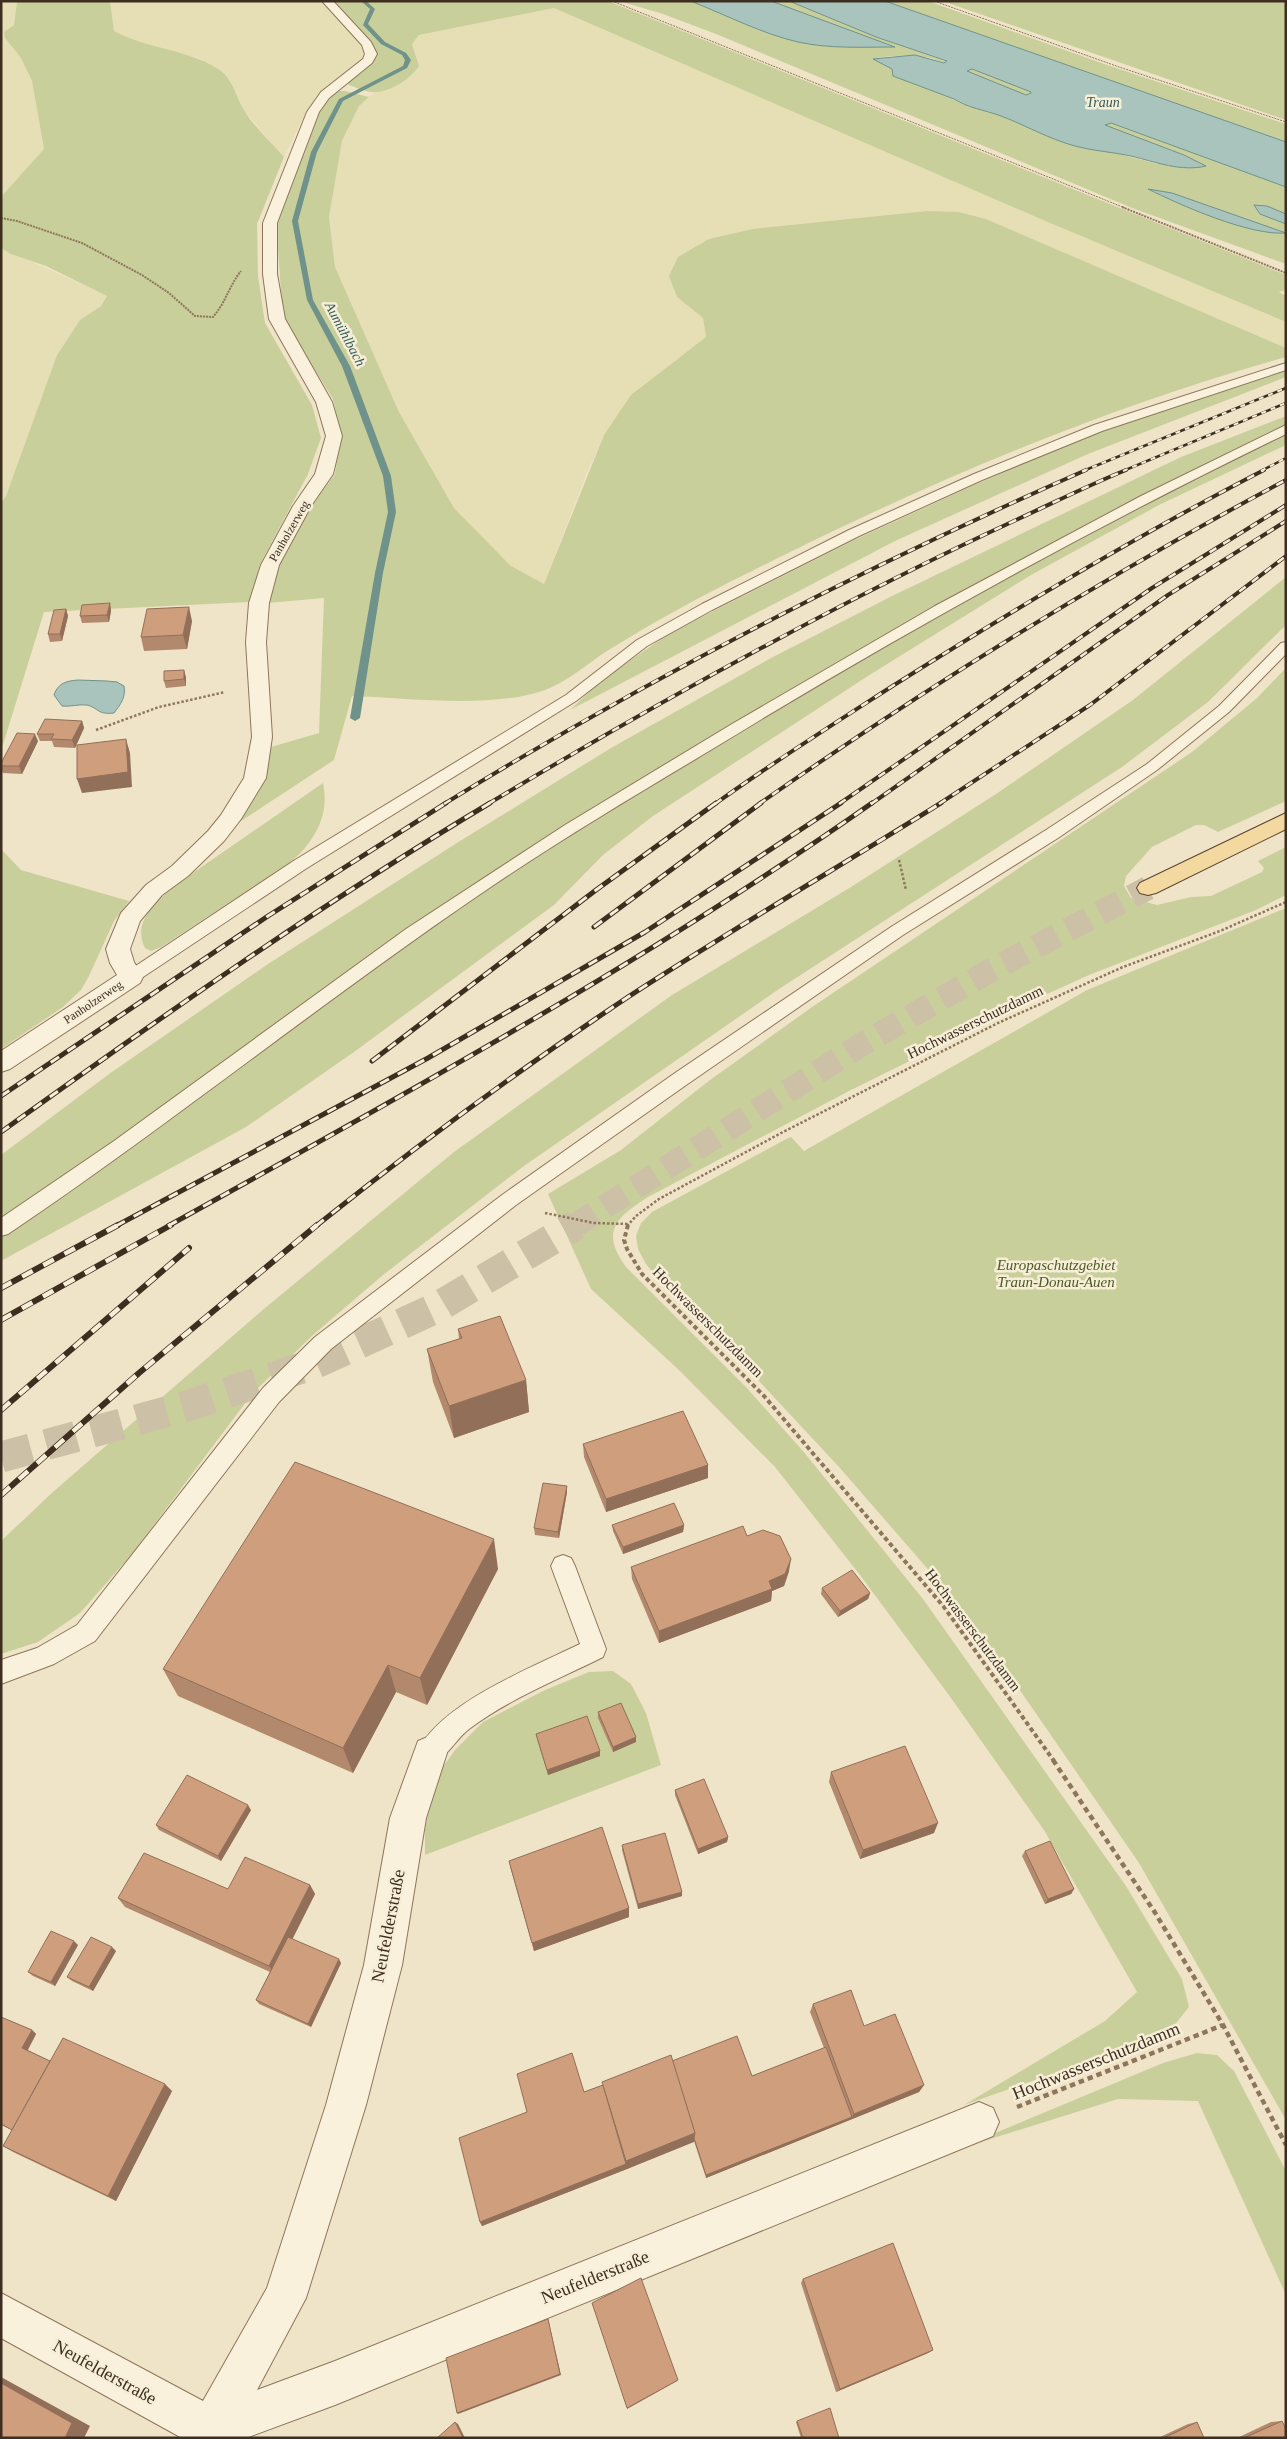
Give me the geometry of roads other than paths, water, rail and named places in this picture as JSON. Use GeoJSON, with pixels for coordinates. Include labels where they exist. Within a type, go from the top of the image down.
{"type":"FeatureCollection","features":[{"type":"Feature","properties":{"kind":"main road"},"geometry":{"type":"LineString","coordinates":[[1148,888],[1286,820]]}},
{"type":"Feature","properties":{"kind":"street","name":"Panholzerweg"},"geometry":{"type":"LineString","coordinates":[[1,1063],[131,977],[122,963],[118,949],[129,918],[136,907],[154,890],[180,871],[216,836],[230,819],[255,778],[262,737],[256,642],[259,603],[270,564],[302,506],[324,474],[334,436],[324,402],[278,320],[270,274],[270,223],[313,112],[325,95],[368,61],[371,54],[367,44],[327,1]]}},
{"type":"Feature","properties":{"kind":"street","name":"Neufelderstraße"},"geometry":{"type":"LineString","coordinates":[[210,2435],[285,2298],[346,2105],[383,1965],[408,1818],[430,1753]]}},
{"type":"Feature","properties":{"kind":"street","name":"Neufelderstraße"},"geometry":{"type":"LineString","coordinates":[[210,2435],[979,2122]]}},
{"type":"Feature","properties":{"kind":"street","name":"Neufelderstraße"},"geometry":{"type":"LineString","coordinates":[[1,2314],[210,2435]]}},
{"type":"Feature","properties":{"kind":"lane"},"geometry":{"type":"LineString","coordinates":[[131,977],[301,864],[570,698],[642,643],[707,607],[854,533],[978,478],[1098,428],[1286,366]]}},
{"type":"Feature","properties":{"kind":"lane"},"geometry":{"type":"LineString","coordinates":[[1,1228],[163,1116],[339,985],[472,892],[600,809],[884,639],[1127,507],[1286,429]]}},
{"type":"Feature","properties":{"kind":"lane"},"geometry":{"type":"LineString","coordinates":[[1,1672],[35,1662],[64,1649],[86,1633],[271,1395],[323,1343],[509,1200],[682,1078],[889,937],[1052,834],[1152,767],[1224,709],[1286,646]]}},
{"type":"Feature","properties":{"kind":"lane"},"geometry":{"type":"LineString","coordinates":[[430,1753],[460,1721],[502,1695],[594,1649],[563,1566]]}},
{"type":"Feature","properties":{"kind":"water"},"geometry":{"type":"Polygon","coordinates":[[[771,1],[895,47],[834,47],[785,39],[693,2],[771,1]]]}},
{"type":"Feature","properties":{"kind":"water","name":"Traun"},"geometry":{"type":"Polygon","coordinates":[[[789,1],[885,1],[1286,142],[1286,187],[1111,123],[1105,125],[1184,155],[1206,166],[1197,168],[1178,167],[1131,156],[1082,148],[1056,140],[1001,116],[965,105],[893,76],[892,69],[873,59],[915,55],[944,63],[947,61],[876,37],[789,1]],[[972,69],[967,71],[1026,95],[1031,92],[972,69]]]}},
{"type":"Feature","properties":{"kind":"water"},"geometry":{"type":"Polygon","coordinates":[[[1148,189],[1172,193],[1286,233],[1271,233],[1235,225],[1196,211],[1148,189]]]}},
{"type":"Feature","properties":{"kind":"water"},"geometry":{"type":"Polygon","coordinates":[[[1254,205],[1267,206],[1286,214],[1286,224],[1260,214],[1254,205]]]}},
{"type":"Feature","properties":{"kind":"water"},"geometry":{"type":"Polygon","coordinates":[[[78,680],[117,682],[124,686],[124,694],[119,707],[114,713],[108,713],[101,712],[87,705],[62,706],[54,695],[56,691],[63,683],[78,680]]]}},
{"type":"Feature","properties":{"kind":"waterway","name":"Aumühlbach"},"geometry":{"type":"LineString","coordinates":[[355,718],[379,573],[392,512],[387,476],[346,366],[310,300],[295,221],[314,152],[341,100],[405,67],[408,60],[404,54],[383,43],[365,24],[373,9],[363,1]]}},
{"type":"Feature","properties":{"kind":"tunnel"},"geometry":{"type":"LineString","coordinates":[[574,1226],[864,1043],[993,969],[1148,888]]}},
{"type":"Feature","properties":{"kind":"tunnel"},"geometry":{"type":"LineString","coordinates":[[1,1457],[184,1407],[314,1364],[436,1308],[576,1225]]}},
{"type":"Feature","properties":{"kind":"railway"},"geometry":{"type":"LineString","coordinates":[[1083,471],[1286,388]]}},
{"type":"Feature","properties":{"kind":"railway"},"geometry":{"type":"LineString","coordinates":[[1123,471],[1286,403]]}},
{"type":"Feature","properties":{"kind":"railway"},"geometry":{"type":"LineString","coordinates":[[1261,471],[1286,458]]}},
{"type":"Feature","properties":{"kind":"railway"},"geometry":{"type":"LineString","coordinates":[[444,804],[600,712],[759,626],[921,545],[1086,470]]}},
{"type":"Feature","properties":{"kind":"railway"},"geometry":{"type":"LineString","coordinates":[[488,804],[617,728],[814,620],[948,552],[1126,470]]}},
{"type":"Feature","properties":{"kind":"railway"},"geometry":{"type":"LineString","coordinates":[[715,804],[891,687],[1075,574],[1264,470]]}},
{"type":"Feature","properties":{"kind":"railway"},"geometry":{"type":"LineString","coordinates":[[759,804],[887,717],[1018,634],[1151,555],[1286,480]]}},
{"type":"Feature","properties":{"kind":"railway"},"geometry":{"type":"LineString","coordinates":[[839,804],[1152,588],[1286,505]]}},
{"type":"Feature","properties":{"kind":"railway"},"geometry":{"type":"LineString","coordinates":[[871,804],[1168,595],[1286,521]]}},
{"type":"Feature","properties":{"kind":"railway"},"geometry":{"type":"LineString","coordinates":[[939,804],[1090,705],[1286,556]]}},
{"type":"Feature","properties":{"kind":"railway"},"geometry":{"type":"LineString","coordinates":[[1,1096],[268,916],[446,803]]}},
{"type":"Feature","properties":{"kind":"railway"},"geometry":{"type":"LineString","coordinates":[[1,1132],[242,962],[427,841],[490,803]]}},
{"type":"Feature","properties":{"kind":"railway"},"geometry":{"type":"LineString","coordinates":[[372,1061],[596,890],[716,803]]}},
{"type":"Feature","properties":{"kind":"railway"},"geometry":{"type":"LineString","coordinates":[[594,927],[761,803]]}},
{"type":"Feature","properties":{"kind":"railway"},"geometry":{"type":"LineString","coordinates":[[116,1226],[428,1058],[645,932],[841,803]]}},
{"type":"Feature","properties":{"kind":"railway"},"geometry":{"type":"LineString","coordinates":[[168,1226],[526,1024],[701,917],[872,803]]}},
{"type":"Feature","properties":{"kind":"railway"},"geometry":{"type":"LineString","coordinates":[[316,1226],[469,1108],[588,1024],[706,948],[941,803]]}},
{"type":"Feature","properties":{"kind":"railway"},"geometry":{"type":"LineString","coordinates":[[1,1288],[118,1225]]}},
{"type":"Feature","properties":{"kind":"railway"},"geometry":{"type":"LineString","coordinates":[[1,1320],[171,1225]]}},
{"type":"Feature","properties":{"kind":"railway"},"geometry":{"type":"LineString","coordinates":[[1,1495],[139,1373],[317,1225]]}},
{"type":"Feature","properties":{"kind":"railway"},"geometry":{"type":"LineString","coordinates":[[1,1410],[189,1248]]}},
{"type":"Feature","properties":{"kind":"park label","name":"Europaschutzgebiet Traun-Donau-Auen"},"geometry":{"type":"Point","coordinates":[1056,1274]}}]}
